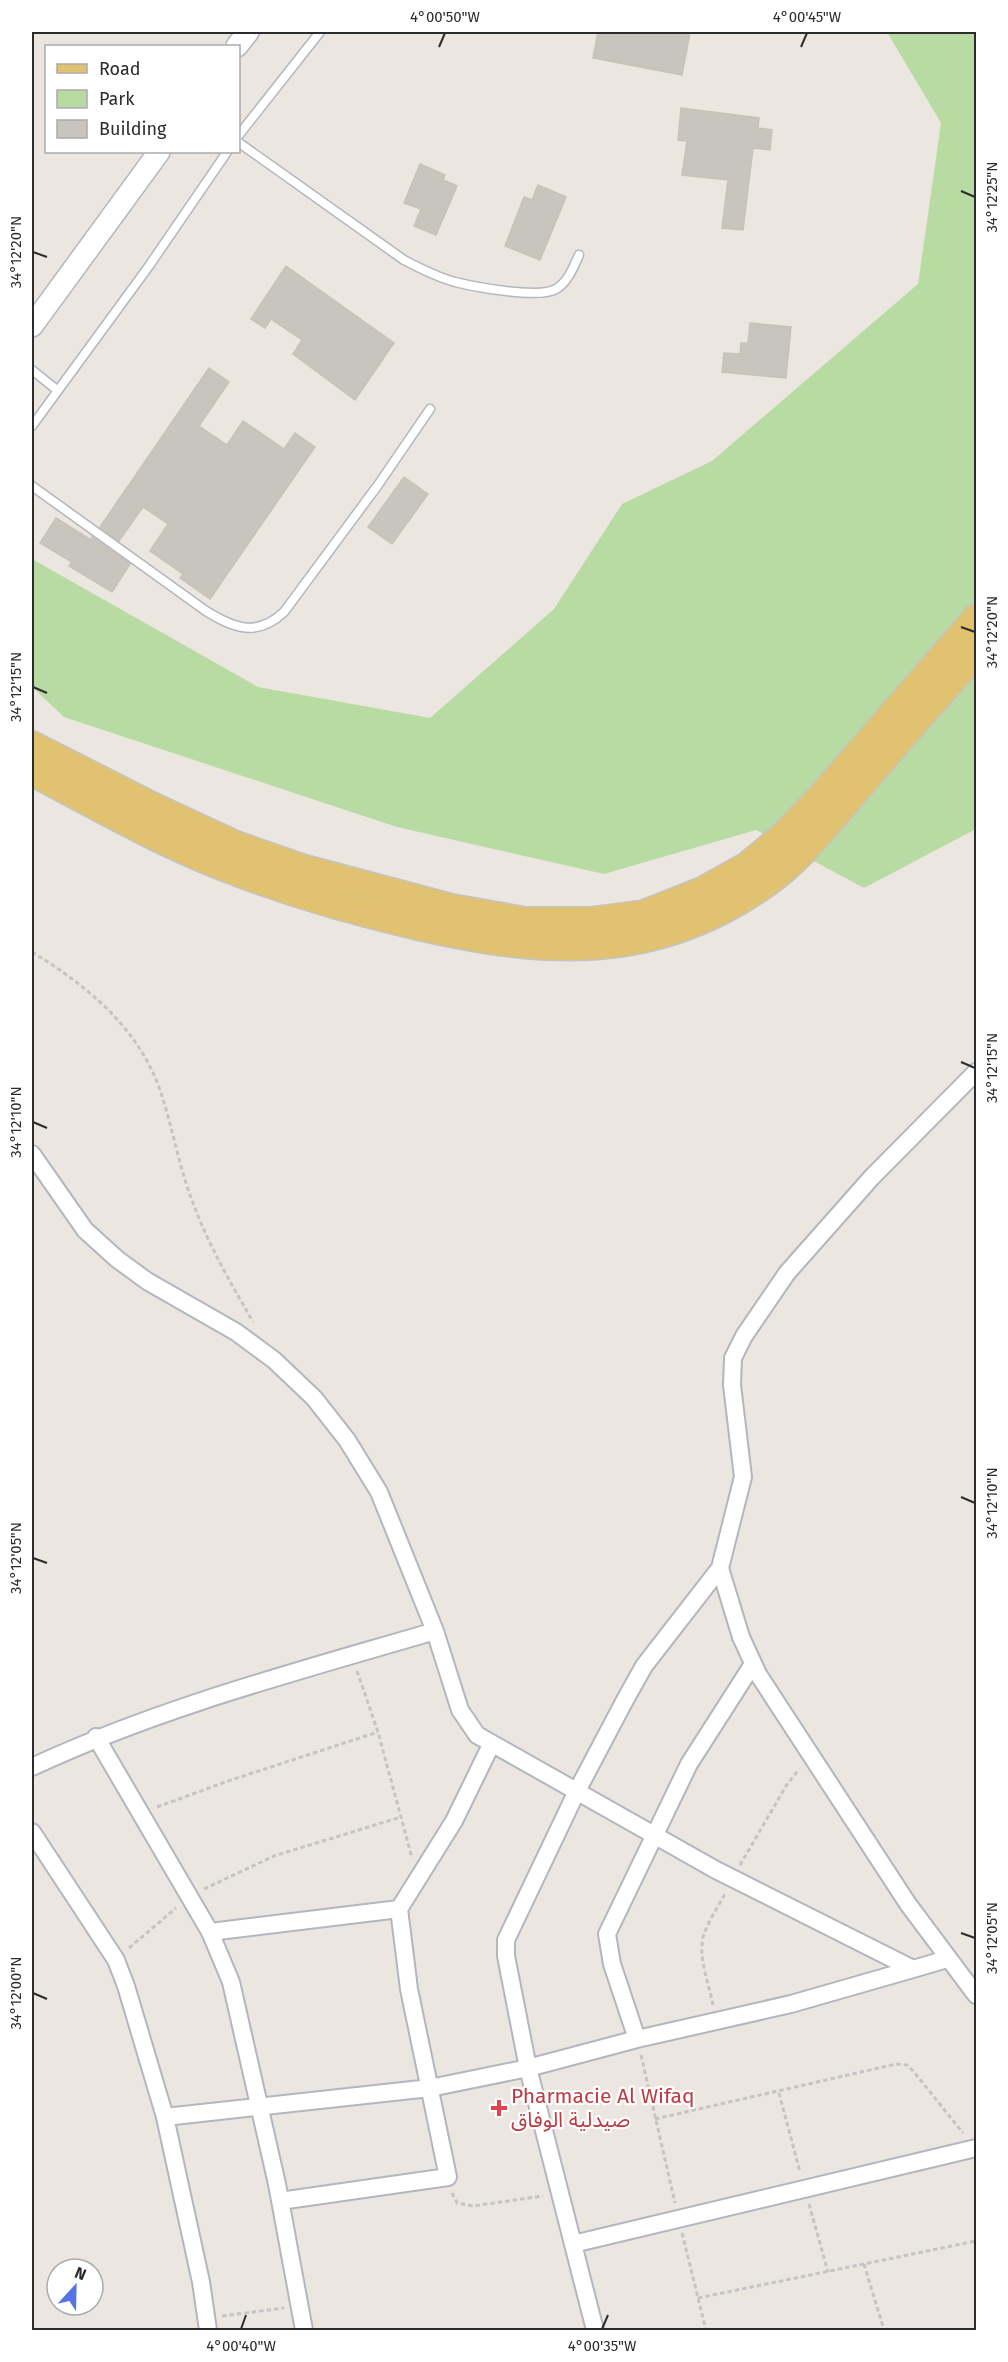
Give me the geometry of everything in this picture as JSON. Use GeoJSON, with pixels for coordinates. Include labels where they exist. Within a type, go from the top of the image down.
{"type":"FeatureCollection","features":[{"type":"Feature","properties":{"kind":"main road"},"geometry":{"type":"LineString","coordinates":[[32,745],[152,806],[236,845],[302,868],[452,908],[525,921],[591,921],[644,914],[702,891],[747,866],[781,838],[817,801],[976,618]]}},
{"type":"Feature","properties":{"kind":"main road"},"geometry":{"type":"LineString","coordinates":[[32,772],[136,827],[222,867],[363,914],[519,946],[585,948],[627,943],[677,931],[742,900],[769,882],[821,830],[976,652]]}},
{"type":"Feature","properties":{"kind":"street"},"geometry":{"type":"LineString","coordinates":[[238,45],[248,32]]}},
{"type":"Feature","properties":{"kind":"street"},"geometry":{"type":"LineString","coordinates":[[32,326],[158,153]]}},
{"type":"Feature","properties":{"kind":"street"},"geometry":{"type":"LineString","coordinates":[[595,2331],[528,2068],[506,1956],[506,1940],[577,1791],[644,1666],[720,1568],[743,1477],[731,1370],[744,1335],[802,1256],[872,1177],[976,1072]]}},
{"type":"Feature","properties":{"kind":"street"},"geometry":{"type":"LineString","coordinates":[[32,1155],[43,1167],[86,1230],[117,1259],[147,1281],[236,1332],[274,1360],[314,1398],[347,1440],[379,1492],[435,1630],[460,1710],[477,1736],[732,1879],[913,1969]]}},
{"type":"Feature","properties":{"kind":"street"},"geometry":{"type":"LineString","coordinates":[[720,1568],[741,1637],[753,1664],[810,1756],[947,1959],[976,1995]]}},
{"type":"Feature","properties":{"kind":"street"},"geometry":{"type":"LineString","coordinates":[[32,1767],[96,1737],[230,1691],[435,1630]]}},
{"type":"Feature","properties":{"kind":"street"},"geometry":{"type":"LineString","coordinates":[[637,2039],[612,1964],[607,1934],[689,1764],[753,1664]]}},
{"type":"Feature","properties":{"kind":"street"},"geometry":{"type":"LineString","coordinates":[[96,1737],[210,1932],[231,1982],[280,2201],[304,2331]]}},
{"type":"Feature","properties":{"kind":"street"},"geometry":{"type":"LineString","coordinates":[[280,2201],[448,2177],[409,1989],[399,1909],[454,1821],[491,1745]]}},
{"type":"Feature","properties":{"kind":"street"},"geometry":{"type":"LineString","coordinates":[[32,1832],[116,1959],[134,2010],[165,2117],[208,2325]]}},
{"type":"Feature","properties":{"kind":"street"},"geometry":{"type":"LineString","coordinates":[[210,1932],[399,1909]]}},
{"type":"Feature","properties":{"kind":"street"},"geometry":{"type":"LineString","coordinates":[[165,2117],[430,2088],[528,2068],[637,2039],[791,2004],[947,1959]]}},
{"type":"Feature","properties":{"kind":"street"},"geometry":{"type":"LineString","coordinates":[[573,2244],[976,2148]]}},
{"type":"Feature","properties":{"kind":"lane"},"geometry":{"type":"LineString","coordinates":[[240,133],[320,32]]}},
{"type":"Feature","properties":{"kind":"lane"},"geometry":{"type":"LineString","coordinates":[[240,143],[404,260],[458,283],[542,295],[556,289],[568,278],[579,255]]}},
{"type":"Feature","properties":{"kind":"lane"},"geometry":{"type":"LineString","coordinates":[[32,426],[149,266],[226,153]]}},
{"type":"Feature","properties":{"kind":"lane"},"geometry":{"type":"LineString","coordinates":[[32,369],[57,390]]}},
{"type":"Feature","properties":{"kind":"lane"},"geometry":{"type":"LineString","coordinates":[[32,486],[206,611],[228,625],[250,629],[271,624],[284,612],[430,409]]}},
{"type":"Feature","properties":{"kind":"path"},"geometry":{"type":"LineString","coordinates":[[32,952],[62,971],[102,1003],[127,1030],[146,1060],[160,1089],[178,1160],[195,1208],[227,1278],[257,1329]]}},
{"type":"Feature","properties":{"kind":"path"},"geometry":{"type":"LineString","coordinates":[[352,1655],[378,1732],[418,1880]]}},
{"type":"Feature","properties":{"kind":"path"},"geometry":{"type":"LineString","coordinates":[[142,1813],[231,1780],[378,1732]]}},
{"type":"Feature","properties":{"kind":"path"},"geometry":{"type":"LineString","coordinates":[[717,2021],[702,1955],[704,1933],[732,1879],[786,1786],[810,1756]]}},
{"type":"Feature","properties":{"kind":"path"},"geometry":{"type":"LineString","coordinates":[[116,1959],[210,1884],[274,1856],[400,1817]]}},
{"type":"Feature","properties":{"kind":"path"},"geometry":{"type":"LineString","coordinates":[[637,2039],[706,2331]]}},
{"type":"Feature","properties":{"kind":"path"},"geometry":{"type":"LineString","coordinates":[[655,2119],[779,2093],[884,2066],[907,2065],[976,2148]]}},
{"type":"Feature","properties":{"kind":"path"},"geometry":{"type":"LineString","coordinates":[[448,2177],[457,2203],[464,2205],[560,2193]]}},
{"type":"Feature","properties":{"kind":"path"},"geometry":{"type":"LineString","coordinates":[[698,2298],[976,2241]]}},
{"type":"Feature","properties":{"kind":"path"},"geometry":{"type":"LineString","coordinates":[[864,2264],[884,2331]]}},
{"type":"Feature","properties":{"kind":"path"},"geometry":{"type":"LineString","coordinates":[[208,2325],[301,2307]]}},
{"type":"Feature","properties":{"kind":"green space"},"geometry":{"type":"Polygon","coordinates":[[[887,32],[976,32],[976,829],[864,888],[756,830],[604,874],[397,827],[64,717],[32,687],[32,559],[258,687],[430,718],[554,609],[622,504],[712,461],[918,284],[941,123],[887,32]]]}},
{"type":"Feature","properties":{"kind":"building"},"geometry":{"type":"Polygon","coordinates":[[[598,32],[690,33],[682,75],[593,58],[598,32]]]}},
{"type":"Feature","properties":{"kind":"building"},"geometry":{"type":"Polygon","coordinates":[[[681,108],[759,118],[758,128],[772,130],[770,150],[753,148],[743,230],[722,228],[728,180],[682,175],[687,141],[678,140],[681,108]]]}},
{"type":"Feature","properties":{"kind":"building"},"geometry":{"type":"Polygon","coordinates":[[[420,164],[445,175],[443,180],[457,186],[436,235],[414,226],[421,209],[404,203],[420,164]]]}},
{"type":"Feature","properties":{"kind":"building"},"geometry":{"type":"Polygon","coordinates":[[[538,185],[566,197],[540,260],[505,246],[524,197],[532,200],[538,185]]]}},
{"type":"Feature","properties":{"kind":"building"},"geometry":{"type":"Polygon","coordinates":[[[286,266],[394,343],[355,400],[293,354],[302,340],[271,319],[265,328],[251,319],[286,266]]]}},
{"type":"Feature","properties":{"kind":"building"},"geometry":{"type":"Polygon","coordinates":[[[750,323],[791,327],[786,378],[722,372],[724,353],[740,354],[741,343],[748,343],[750,323]]]}},
{"type":"Feature","properties":{"kind":"building"},"geometry":{"type":"Polygon","coordinates":[[[209,368],[229,382],[199,426],[227,445],[243,421],[284,449],[295,433],[315,447],[210,599],[180,578],[183,574],[150,551],[168,524],[143,507],[119,541],[100,527],[209,368]]]}},
{"type":"Feature","properties":{"kind":"building"},"geometry":{"type":"Polygon","coordinates":[[[404,477],[428,494],[392,544],[368,527],[404,477]]]}},
{"type":"Feature","properties":{"kind":"building"},"geometry":{"type":"Polygon","coordinates":[[[56,518],[91,540],[92,537],[130,564],[112,592],[69,566],[72,562],[40,543],[56,518]]]}},
{"type":"Feature","properties":{"kind":"place","name":"Pharmacie Al Wifaq صيدلية الوفاق"},"geometry":{"type":"Point","coordinates":[499,2108]}}]}
